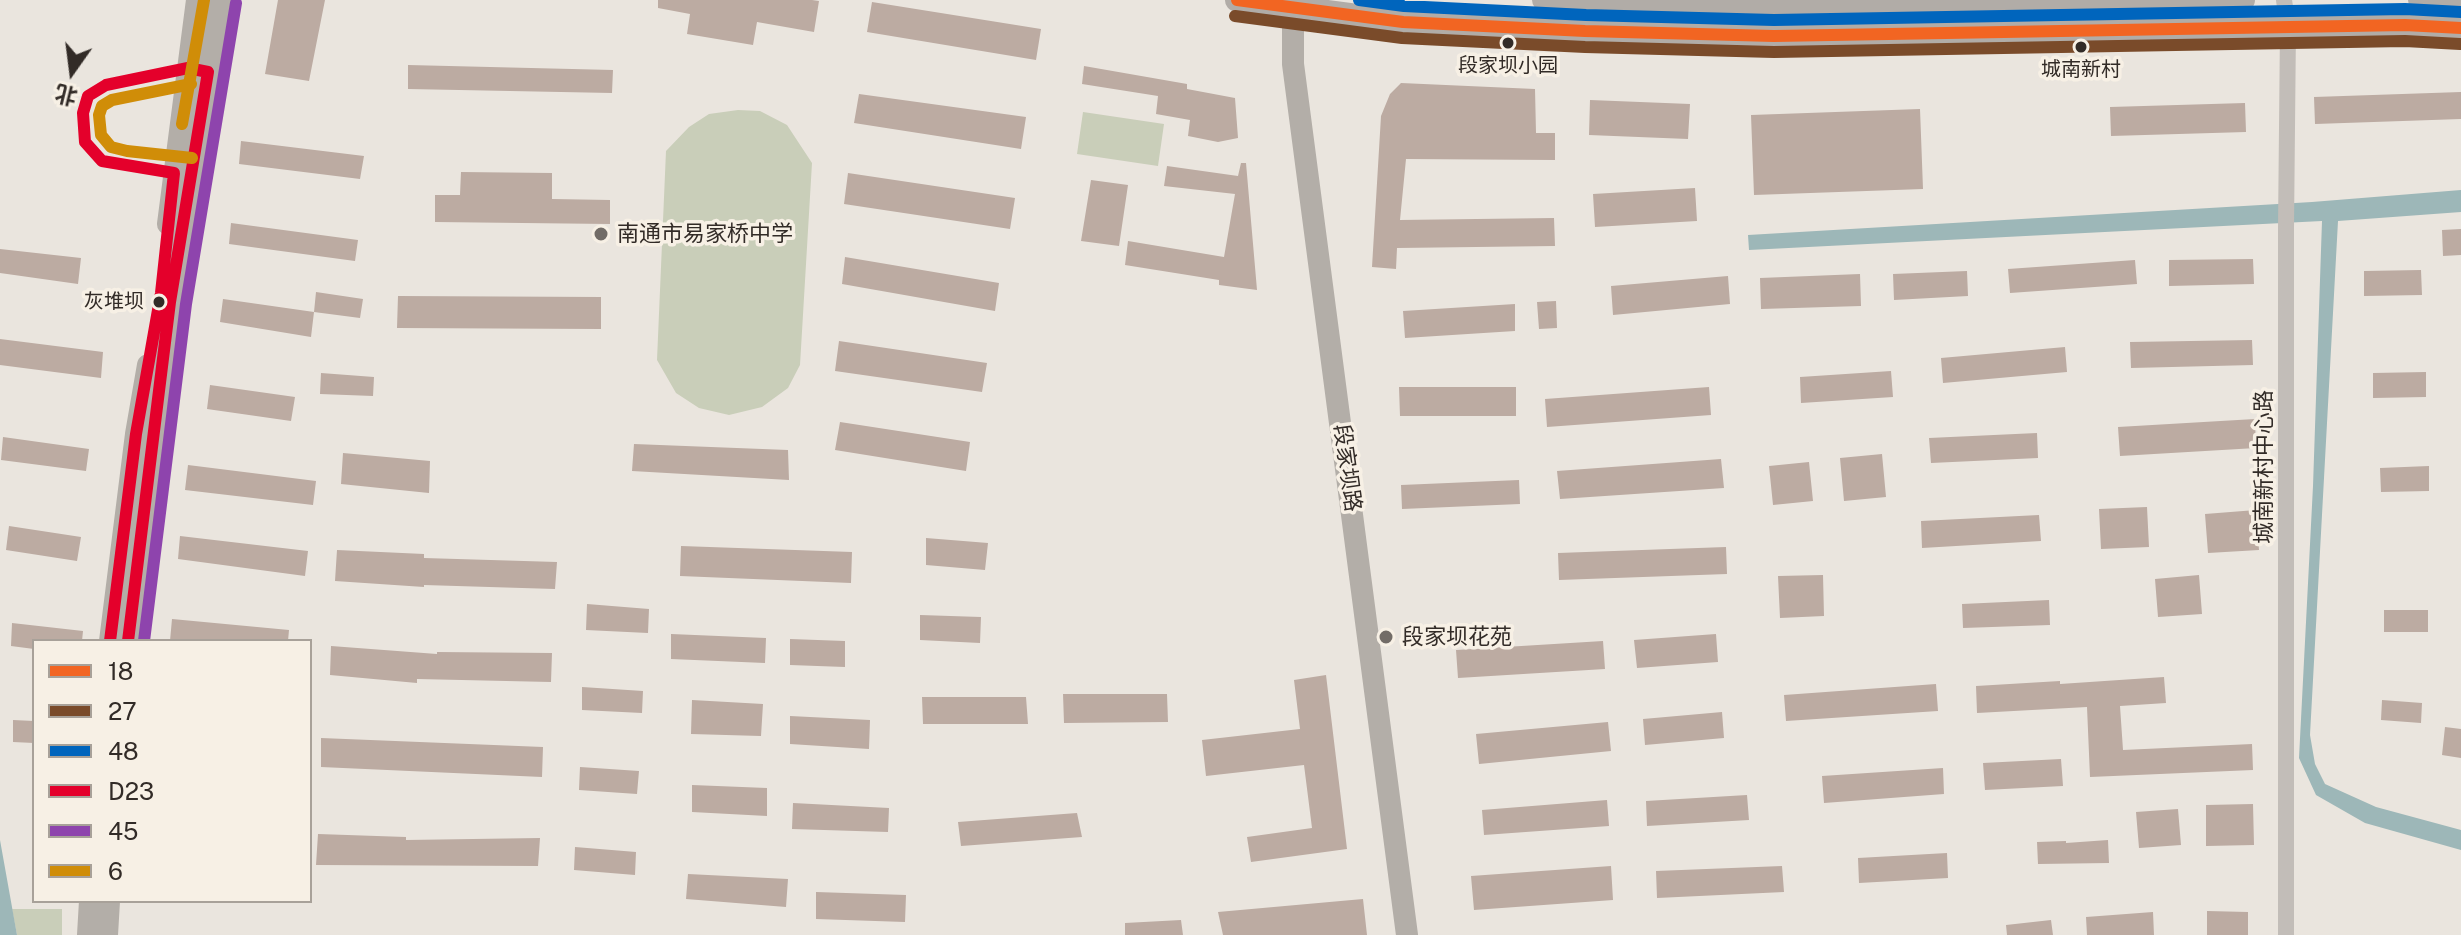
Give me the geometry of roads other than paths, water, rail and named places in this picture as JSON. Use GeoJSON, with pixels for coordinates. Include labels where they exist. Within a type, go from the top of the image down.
{"type":"FeatureCollection","features":[{"type":"Feature","properties":{"kind":"main road"},"geometry":{"type":"LineString","coordinates":[[197,0],[198,70]]}},
{"type":"Feature","properties":{"kind":"main road"},"geometry":{"type":"LineString","coordinates":[[110,639],[136,434],[198,70],[220,0]]}},
{"type":"Feature","properties":{"kind":"main road"},"geometry":{"type":"LineString","coordinates":[[1237,0],[1448,24],[1774,36],[2405,25],[2461,28]]}},
{"type":"Feature","properties":{"kind":"main road"},"geometry":{"type":"LineString","coordinates":[[1544,0],[1778,11],[2056,7],[2243,0]]}},
{"type":"Feature","properties":{"kind":"main road"},"geometry":{"type":"LineString","coordinates":[[2420,0],[2461,2]]}},
{"type":"Feature","properties":{"kind":"main road","name":"段家坝路"},"geometry":{"type":"LineString","coordinates":[[1293,4],[1293,64],[1407,935]]}},
{"type":"Feature","properties":{"kind":"main road"},"geometry":{"type":"LineString","coordinates":[[128,639],[170,302],[182,173]]}},
{"type":"Feature","properties":{"kind":"main road"},"geometry":{"type":"LineString","coordinates":[[88,935],[90,903]]}},
{"type":"Feature","properties":{"kind":"main road"},"geometry":{"type":"LineString","coordinates":[[107,935],[109,903]]}},
{"type":"Feature","properties":{"kind":"street","name":"城南新村中心路"},"geometry":{"type":"LineString","coordinates":[[2284,0],[2288,27],[2286,935]]}},
{"type":"Feature","properties":{"kind":"lane"},"geometry":{"type":"LineString","coordinates":[[182,173],[102,161],[85,142],[83,113],[88,96],[106,85],[133,78],[198,70]]}},
{"type":"Feature","properties":{"kind":"water"},"geometry":{"type":"Polygon","coordinates":[[[2461,190],[2461,212],[2338,221],[2310,735],[2315,764],[2325,784],[2376,807],[2461,830],[2461,850],[2365,823],[2316,795],[2299,758],[2322,221],[1749,250],[1748,235],[2312,202],[2461,190]]]}},
{"type":"Feature","properties":{"kind":"water"},"geometry":{"type":"Polygon","coordinates":[[[0,840],[17,935],[0,935],[0,840]]]}},
{"type":"Feature","properties":{"kind":"place","name":"段家坝小园"},"geometry":{"type":"Point","coordinates":[1508,43]}},
{"type":"Feature","properties":{"kind":"place","name":"城南新村"},"geometry":{"type":"Point","coordinates":[2081,47]}},
{"type":"Feature","properties":{"kind":"place","name":"南通市易家桥中学"},"geometry":{"type":"Point","coordinates":[601,234]}},
{"type":"Feature","properties":{"kind":"place","name":"灰堆坝"},"geometry":{"type":"Point","coordinates":[159,302]}},
{"type":"Feature","properties":{"kind":"place","name":"段家坝花苑"},"geometry":{"type":"Point","coordinates":[1386,637]}}]}
